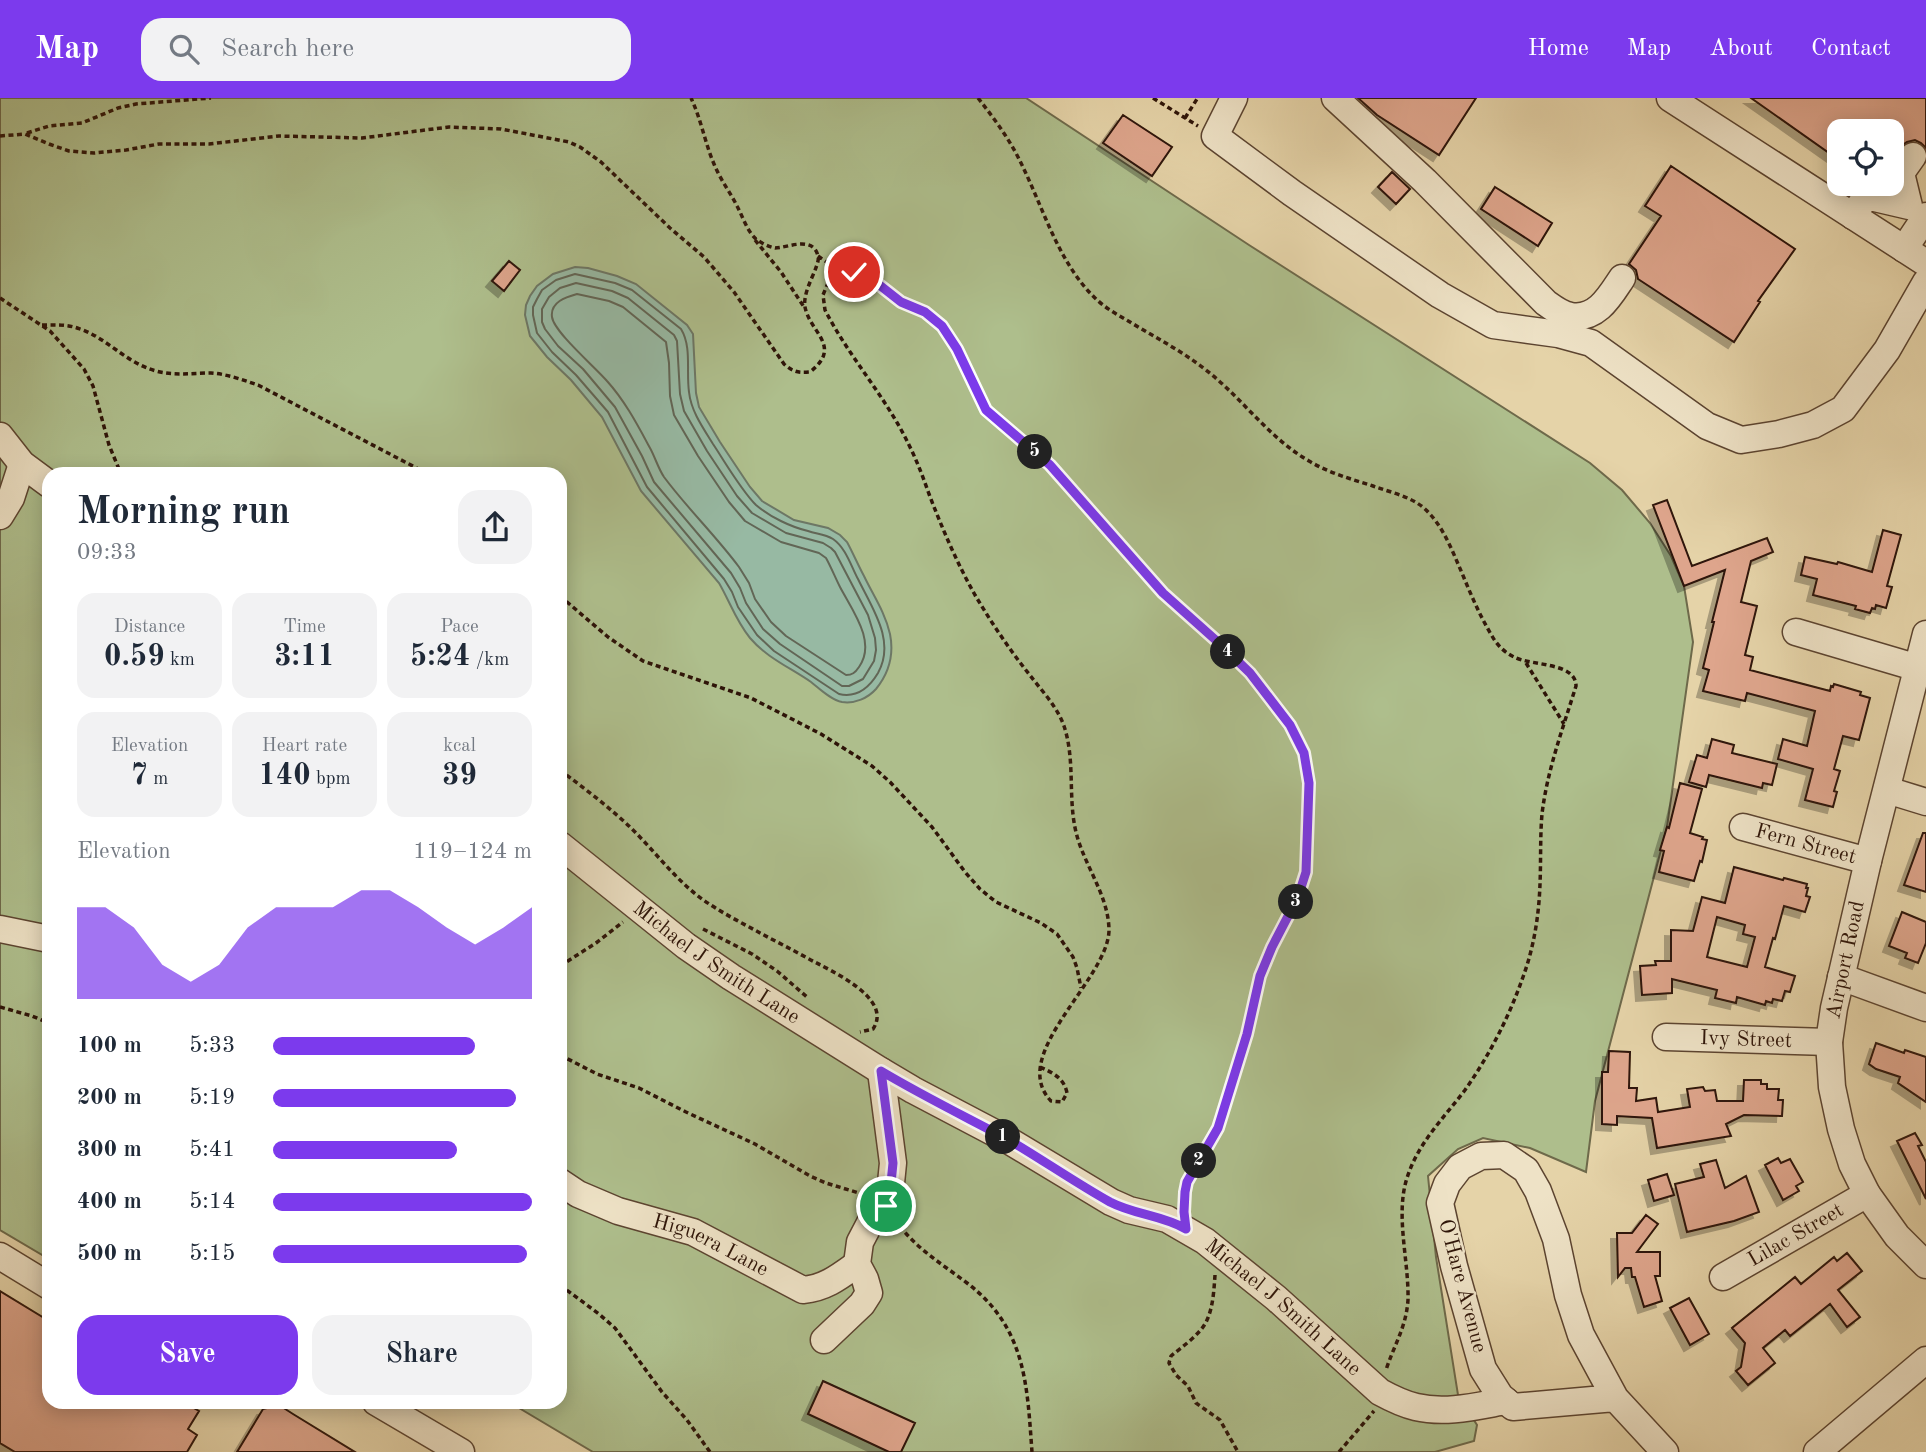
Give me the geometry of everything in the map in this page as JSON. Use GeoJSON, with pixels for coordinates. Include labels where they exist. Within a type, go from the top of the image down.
{"type":"FeatureCollection","features":[{"type":"Feature","properties":{"kind":"street"},"geometry":{"type":"LineString","coordinates":[[1234,98],[1215,136],[1440,295],[1493,325],[1558,334],[1591,344],[1707,426],[1741,440],[1780,435],[1813,425],[1843,410],[1886,351],[1926,282]]}},
{"type":"Feature","properties":{"kind":"street"},"geometry":{"type":"LineString","coordinates":[[1335,98],[1425,181],[1546,303],[1571,316],[1585,315],[1598,310],[1607,302],[1622,278]]}},
{"type":"Feature","properties":{"kind":"street"},"geometry":{"type":"LineString","coordinates":[[1675,99],[1915,256]]}},
{"type":"Feature","properties":{"kind":"street"},"geometry":{"type":"LineString","coordinates":[[1915,256],[1917,211],[1901,173],[1921,146]]}},
{"type":"Feature","properties":{"kind":"street"},"geometry":{"type":"LineString","coordinates":[[1853,216],[1866,196],[1917,211]]}},
{"type":"Feature","properties":{"kind":"street"},"geometry":{"type":"LineString","coordinates":[[0,436],[22,464],[42,479]]}},
{"type":"Feature","properties":{"kind":"street"},"geometry":{"type":"LineString","coordinates":[[0,516],[12,498],[22,464]]}},
{"type":"Feature","properties":{"kind":"street"},"geometry":{"type":"LineString","coordinates":[[1796,632],[1918,668]]}},
{"type":"Feature","properties":{"kind":"street","name":"Airport Road"},"geometry":{"type":"LineString","coordinates":[[1926,634],[1868,861],[1829,1042],[1832,1087],[1852,1164],[1867,1194],[1897,1236],[1926,1265]]}},
{"type":"Feature","properties":{"kind":"street"},"geometry":{"type":"LineString","coordinates":[[1887,790],[1926,802]]}},
{"type":"Feature","properties":{"kind":"street","name":"Fern Street"},"geometry":{"type":"LineString","coordinates":[[1743,827],[1868,861]]}},
{"type":"Feature","properties":{"kind":"street","name":"Michael J Smith Lane"},"geometry":{"type":"LineString","coordinates":[[567,851],[686,946],[881,1071],[1008,1140],[1111,1202],[1129,1210],[1167,1219],[1205,1241],[1258,1283],[1380,1392],[1400,1402],[1436,1410],[1461,1409],[1506,1401]]}},
{"type":"Feature","properties":{"kind":"street"},"geometry":{"type":"LineString","coordinates":[[0,929],[42,938]]}},
{"type":"Feature","properties":{"kind":"street"},"geometry":{"type":"LineString","coordinates":[[1841,977],[1926,1008]]}},
{"type":"Feature","properties":{"kind":"street","name":"Ivy Street"},"geometry":{"type":"LineString","coordinates":[[1665,1037],[1829,1042]]}},
{"type":"Feature","properties":{"kind":"street"},"geometry":{"type":"LineString","coordinates":[[824,1340],[862,1304],[869,1293],[866,1279],[857,1264],[860,1242],[891,1183],[893,1163],[881,1071]]}},
{"type":"Feature","properties":{"kind":"street","name":"O'Hare Avenue"},"geometry":{"type":"LineString","coordinates":[[1506,1401],[1483,1369],[1454,1266],[1440,1203],[1447,1184],[1460,1167],[1481,1156],[1504,1155],[1526,1170],[1538,1191],[1556,1239],[1568,1295],[1581,1335],[1615,1398],[1665,1452]]}},
{"type":"Feature","properties":{"kind":"street","name":"Higuera Lane"},"geometry":{"type":"LineString","coordinates":[[567,1187],[618,1211],[693,1232],[803,1290],[828,1284],[857,1264]]}},
{"type":"Feature","properties":{"kind":"street","name":"Lilac Street"},"geometry":{"type":"LineString","coordinates":[[1723,1276],[1867,1194]]}},
{"type":"Feature","properties":{"kind":"street"},"geometry":{"type":"LineString","coordinates":[[0,1256],[42,1282]]}},
{"type":"Feature","properties":{"kind":"street"},"geometry":{"type":"LineString","coordinates":[[1817,1452],[1923,1370]]}},
{"type":"Feature","properties":{"kind":"street"},"geometry":{"type":"LineString","coordinates":[[1506,1401],[1513,1407],[1615,1398]]}},
{"type":"Feature","properties":{"kind":"street"},"geometry":{"type":"LineString","coordinates":[[388,1409],[461,1452]]}},
{"type":"Feature","properties":{"kind":"path"},"geometry":{"type":"LineString","coordinates":[[0,136],[25,134],[49,126],[82,123],[118,108],[136,104],[211,98]]}},
{"type":"Feature","properties":{"kind":"path"},"geometry":{"type":"LineString","coordinates":[[25,134],[69,150],[94,153],[159,144],[209,144],[279,136],[362,138],[449,127],[500,130],[556,139],[580,147],[615,174],[704,257],[734,292],[784,363],[796,373],[810,372],[822,360],[825,350],[823,339],[781,272],[754,239],[714,164],[691,98]]}},
{"type":"Feature","properties":{"kind":"path"},"geometry":{"type":"LineString","coordinates":[[978,98],[1001,128],[1019,159],[1068,262],[1097,300],[1207,370],[1294,452],[1325,470],[1400,495],[1422,506],[1431,514],[1446,538],[1494,641],[1506,653],[1525,662],[1566,670],[1574,676],[1576,686],[1545,795],[1540,885],[1529,961],[1512,1007],[1478,1071],[1428,1135],[1407,1177],[1403,1201],[1408,1283],[1404,1327],[1388,1364],[1374,1412],[1339,1452]]}},
{"type":"Feature","properties":{"kind":"path"},"geometry":{"type":"LineString","coordinates":[[1153,98],[1215,136]]}},
{"type":"Feature","properties":{"kind":"path"},"geometry":{"type":"LineString","coordinates":[[1185,118],[1197,98]]}},
{"type":"Feature","properties":{"kind":"path"},"geometry":{"type":"LineString","coordinates":[[749,229],[755,239],[772,248],[800,243],[813,248],[818,256],[842,273]]}},
{"type":"Feature","properties":{"kind":"path"},"geometry":{"type":"LineString","coordinates":[[810,318],[804,303],[818,256]]}},
{"type":"Feature","properties":{"kind":"path"},"geometry":{"type":"LineString","coordinates":[[1040,1067],[1062,1081],[1067,1093],[1062,1102],[1051,1101],[1044,1092],[1040,1067],[1044,1049],[1102,955],[1109,929],[1105,904],[1081,849],[1075,827],[1072,769],[1064,724],[976,597],[954,552],[909,444],[825,310],[825,288],[832,279],[842,273],[854,272],[868,276],[901,302],[925,312],[942,326],[957,349],[986,410],[1050,465],[1163,593],[1250,673],[1290,725],[1304,753],[1309,783],[1306,872],[1298,897],[1260,976],[1245,1041],[1218,1128],[1187,1182],[1184,1212],[1186,1229]]}},
{"type":"Feature","properties":{"kind":"path"},"geometry":{"type":"LineString","coordinates":[[0,298],[42,325],[84,369],[93,386],[109,445],[118,467]]}},
{"type":"Feature","properties":{"kind":"path"},"geometry":{"type":"LineString","coordinates":[[42,325],[79,328],[132,361],[158,372],[215,374],[258,386],[416,467]]}},
{"type":"Feature","properties":{"kind":"path"},"geometry":{"type":"LineString","coordinates":[[567,602],[608,637],[643,661],[751,698],[821,734],[872,766],[932,827],[981,889],[996,902],[1041,923],[1057,934],[1073,957],[1082,990]]}},
{"type":"Feature","properties":{"kind":"path"},"geometry":{"type":"LineString","coordinates":[[1525,662],[1564,724]]}},
{"type":"Feature","properties":{"kind":"path"},"geometry":{"type":"LineString","coordinates":[[567,776],[631,828],[681,881],[703,900],[860,989],[875,1007],[878,1017],[873,1029],[859,1032]]}},
{"type":"Feature","properties":{"kind":"path"},"geometry":{"type":"LineString","coordinates":[[567,962],[596,943],[638,909]]}},
{"type":"Feature","properties":{"kind":"path"},"geometry":{"type":"LineString","coordinates":[[695,925],[752,954],[815,1003]]}},
{"type":"Feature","properties":{"kind":"path"},"geometry":{"type":"LineString","coordinates":[[0,1007],[42,1020]]}},
{"type":"Feature","properties":{"kind":"path"},"geometry":{"type":"LineString","coordinates":[[567,1059],[597,1074],[639,1088],[755,1144],[818,1179],[882,1202],[916,1245],[981,1295],[1006,1328],[1017,1348],[1024,1372],[1029,1398],[1032,1452]]}},
{"type":"Feature","properties":{"kind":"path"},"geometry":{"type":"LineString","coordinates":[[1214,1266],[1214,1292],[1207,1320],[1202,1329],[1171,1356],[1169,1363],[1176,1375],[1188,1386],[1196,1403],[1220,1420],[1238,1452]]}},
{"type":"Feature","properties":{"kind":"path"},"geometry":{"type":"LineString","coordinates":[[567,1290],[615,1328],[710,1452]]}},
{"type":"Feature","properties":{"kind":"shaded area"},"geometry":{"type":"Polygon","coordinates":[[[0,98],[1026,98],[1249,245],[1590,463],[1622,490],[1650,523],[1671,556],[1684,586],[1693,642],[1667,827],[1595,1101],[1586,1172],[1530,1148],[1483,1138],[1458,1149],[1428,1176],[1436,1257],[1458,1395],[1477,1425],[1474,1441],[1435,1452],[593,1452],[521,1409],[567,1409],[567,467],[42,467],[42,1255],[0,1230],[0,98]]]}},
{"type":"Feature","properties":{"kind":"water"},"geometry":{"type":"Polygon","coordinates":[[[575,267],[617,276],[636,284],[687,325],[693,334],[699,407],[750,487],[762,501],[794,520],[828,528],[847,542],[882,611],[891,641],[887,670],[876,689],[869,695],[852,702],[834,699],[771,657],[750,638],[719,583],[641,491],[602,417],[530,336],[525,315],[530,296],[537,286],[553,274],[575,267]]]}},
{"type":"Feature","properties":{"kind":"building"},"geometry":{"type":"Polygon","coordinates":[[[1358,98],[1476,98],[1439,155],[1377,115],[1358,98]]]}},
{"type":"Feature","properties":{"kind":"building"},"geometry":{"type":"Polygon","coordinates":[[[1751,98],[1926,98],[1926,148],[1915,140],[1904,144],[1904,119],[1827,119],[1827,152],[1751,98]]]}},
{"type":"Feature","properties":{"kind":"building"},"geometry":{"type":"Polygon","coordinates":[[[1123,115],[1172,147],[1152,176],[1103,143],[1123,115]]]}},
{"type":"Feature","properties":{"kind":"building"},"geometry":{"type":"Polygon","coordinates":[[[1671,166],[1795,249],[1758,301],[1760,302],[1734,342],[1638,279],[1636,270],[1629,264],[1661,216],[1645,206],[1671,166]]]}},
{"type":"Feature","properties":{"kind":"building"},"geometry":{"type":"Polygon","coordinates":[[[1392,172],[1410,189],[1396,204],[1378,187],[1392,172]]]}},
{"type":"Feature","properties":{"kind":"building"},"geometry":{"type":"Polygon","coordinates":[[[1495,187],[1552,223],[1538,246],[1481,209],[1495,187]]]}},
{"type":"Feature","properties":{"kind":"building"},"geometry":{"type":"Polygon","coordinates":[[[509,261],[520,270],[504,291],[492,281],[509,261]]]}},
{"type":"Feature","properties":{"kind":"building"},"geometry":{"type":"Polygon","coordinates":[[[1667,500],[1692,566],[1767,538],[1773,552],[1751,561],[1741,602],[1757,606],[1745,655],[1753,657],[1750,670],[1830,691],[1834,684],[1861,692],[1860,695],[1870,698],[1859,740],[1843,736],[1834,769],[1840,771],[1833,807],[1805,800],[1813,769],[1778,759],[1783,739],[1807,746],[1815,711],[1747,693],[1745,701],[1703,691],[1709,670],[1703,668],[1725,570],[1684,586],[1653,505],[1667,500]]]}},
{"type":"Feature","properties":{"kind":"building"},"geometry":{"type":"Polygon","coordinates":[[[1883,530],[1901,535],[1887,586],[1892,587],[1886,608],[1876,605],[1870,613],[1855,609],[1856,606],[1813,595],[1817,579],[1801,575],[1805,557],[1837,564],[1838,562],[1872,572],[1883,530]]]}},
{"type":"Feature","properties":{"kind":"building"},"geometry":{"type":"Polygon","coordinates":[[[1712,739],[1734,745],[1732,753],[1777,764],[1772,785],[1763,783],[1762,788],[1709,775],[1706,787],[1689,782],[1697,755],[1707,758],[1712,739]]]}},
{"type":"Feature","properties":{"kind":"building"},"geometry":{"type":"Polygon","coordinates":[[[1680,783],[1702,789],[1690,833],[1707,840],[1694,881],[1659,872],[1664,851],[1660,850],[1667,827],[1669,828],[1680,783]]]}},
{"type":"Feature","properties":{"kind":"building"},"geometry":{"type":"Polygon","coordinates":[[[1923,833],[1926,833],[1926,892],[1904,885],[1923,833]]]}},
{"type":"Feature","properties":{"kind":"building"},"geometry":{"type":"Polygon","coordinates":[[[1734,867],[1807,884],[1806,896],[1810,897],[1805,912],[1784,906],[1765,967],[1795,976],[1790,992],[1785,991],[1782,1001],[1773,999],[1772,1003],[1766,1001],[1765,1005],[1737,997],[1736,1003],[1715,998],[1717,990],[1672,979],[1672,993],[1642,995],[1640,966],[1656,965],[1655,961],[1671,961],[1671,930],[1693,931],[1702,897],[1725,903],[1734,867]],[[1717,917],[1707,957],[1747,967],[1755,937],[1743,934],[1745,925],[1717,917]]]}},
{"type":"Feature","properties":{"kind":"building"},"geometry":{"type":"Polygon","coordinates":[[[1902,912],[1926,922],[1926,943],[1918,963],[1905,958],[1907,953],[1889,946],[1902,912]]]}},
{"type":"Feature","properties":{"kind":"building"},"geometry":{"type":"Polygon","coordinates":[[[1876,1043],[1926,1057],[1926,1102],[1898,1083],[1900,1077],[1869,1064],[1876,1043]]]}},
{"type":"Feature","properties":{"kind":"building"},"geometry":{"type":"Polygon","coordinates":[[[1609,1051],[1630,1052],[1629,1088],[1637,1088],[1636,1101],[1656,1098],[1658,1112],[1690,1107],[1687,1089],[1703,1087],[1705,1091],[1715,1090],[1717,1101],[1743,1101],[1744,1080],[1761,1080],[1761,1084],[1767,1084],[1767,1089],[1779,1089],[1778,1100],[1783,1100],[1782,1116],[1744,1115],[1726,1124],[1731,1136],[1657,1148],[1652,1118],[1617,1116],[1617,1125],[1602,1124],[1602,1072],[1608,1072],[1609,1051]]]}},
{"type":"Feature","properties":{"kind":"building"},"geometry":{"type":"Polygon","coordinates":[[[1915,1133],[1922,1145],[1918,1146],[1926,1162],[1926,1199],[1897,1141],[1915,1133]]]}},
{"type":"Feature","properties":{"kind":"building"},"geometry":{"type":"Polygon","coordinates":[[[1778,1158],[1781,1163],[1790,1159],[1803,1182],[1796,1186],[1799,1191],[1783,1200],[1765,1165],[1778,1158]]]}},
{"type":"Feature","properties":{"kind":"building"},"geometry":{"type":"Polygon","coordinates":[[[1716,1160],[1725,1188],[1746,1176],[1759,1212],[1687,1232],[1675,1184],[1704,1177],[1700,1164],[1716,1160]]]}},
{"type":"Feature","properties":{"kind":"building"},"geometry":{"type":"Polygon","coordinates":[[[1667,1174],[1674,1195],[1654,1201],[1648,1180],[1667,1174]]]}},
{"type":"Feature","properties":{"kind":"building"},"geometry":{"type":"Polygon","coordinates":[[[1646,1215],[1658,1224],[1637,1252],[1660,1252],[1660,1276],[1655,1276],[1662,1301],[1644,1307],[1631,1268],[1625,1268],[1618,1277],[1617,1233],[1632,1233],[1646,1215]]]}},
{"type":"Feature","properties":{"kind":"building"},"geometry":{"type":"Polygon","coordinates":[[[1847,1253],[1862,1271],[1838,1290],[1860,1317],[1847,1327],[1830,1304],[1790,1336],[1785,1330],[1763,1348],[1775,1363],[1748,1385],[1736,1371],[1741,1367],[1745,1343],[1732,1328],[1795,1277],[1801,1284],[1834,1257],[1837,1261],[1847,1253]]]}},
{"type":"Feature","properties":{"kind":"building"},"geometry":{"type":"Polygon","coordinates":[[[0,1291],[42,1317],[42,1409],[199,1411],[188,1429],[197,1435],[187,1452],[15,1452],[0,1443],[0,1291]]]}},
{"type":"Feature","properties":{"kind":"building"},"geometry":{"type":"Polygon","coordinates":[[[1689,1298],[1709,1334],[1690,1345],[1670,1308],[1689,1298]]]}},
{"type":"Feature","properties":{"kind":"building"},"geometry":{"type":"Polygon","coordinates":[[[823,1381],[915,1423],[901,1452],[889,1452],[808,1414],[823,1381]]]}},
{"type":"Feature","properties":{"kind":"building"},"geometry":{"type":"Polygon","coordinates":[[[263,1409],[285,1409],[355,1452],[237,1452],[263,1409]]]}},
{"type":"Feature","properties":{"kind":"route"},"geometry":{"type":"LineString","coordinates":[[854,272],[868,276],[901,302],[925,312],[942,326],[950,335],[986,410],[1050,465],[1163,593],[1219,643],[1264,690],[1298,739],[1308,767],[1309,783],[1307,860],[1303,884],[1260,976],[1247,1034],[1218,1128],[1187,1182],[1184,1212],[1186,1229],[1167,1219],[1129,1210],[1111,1202],[1008,1140],[881,1071],[893,1163],[891,1183],[882,1202],[886,1206]]}}]}
